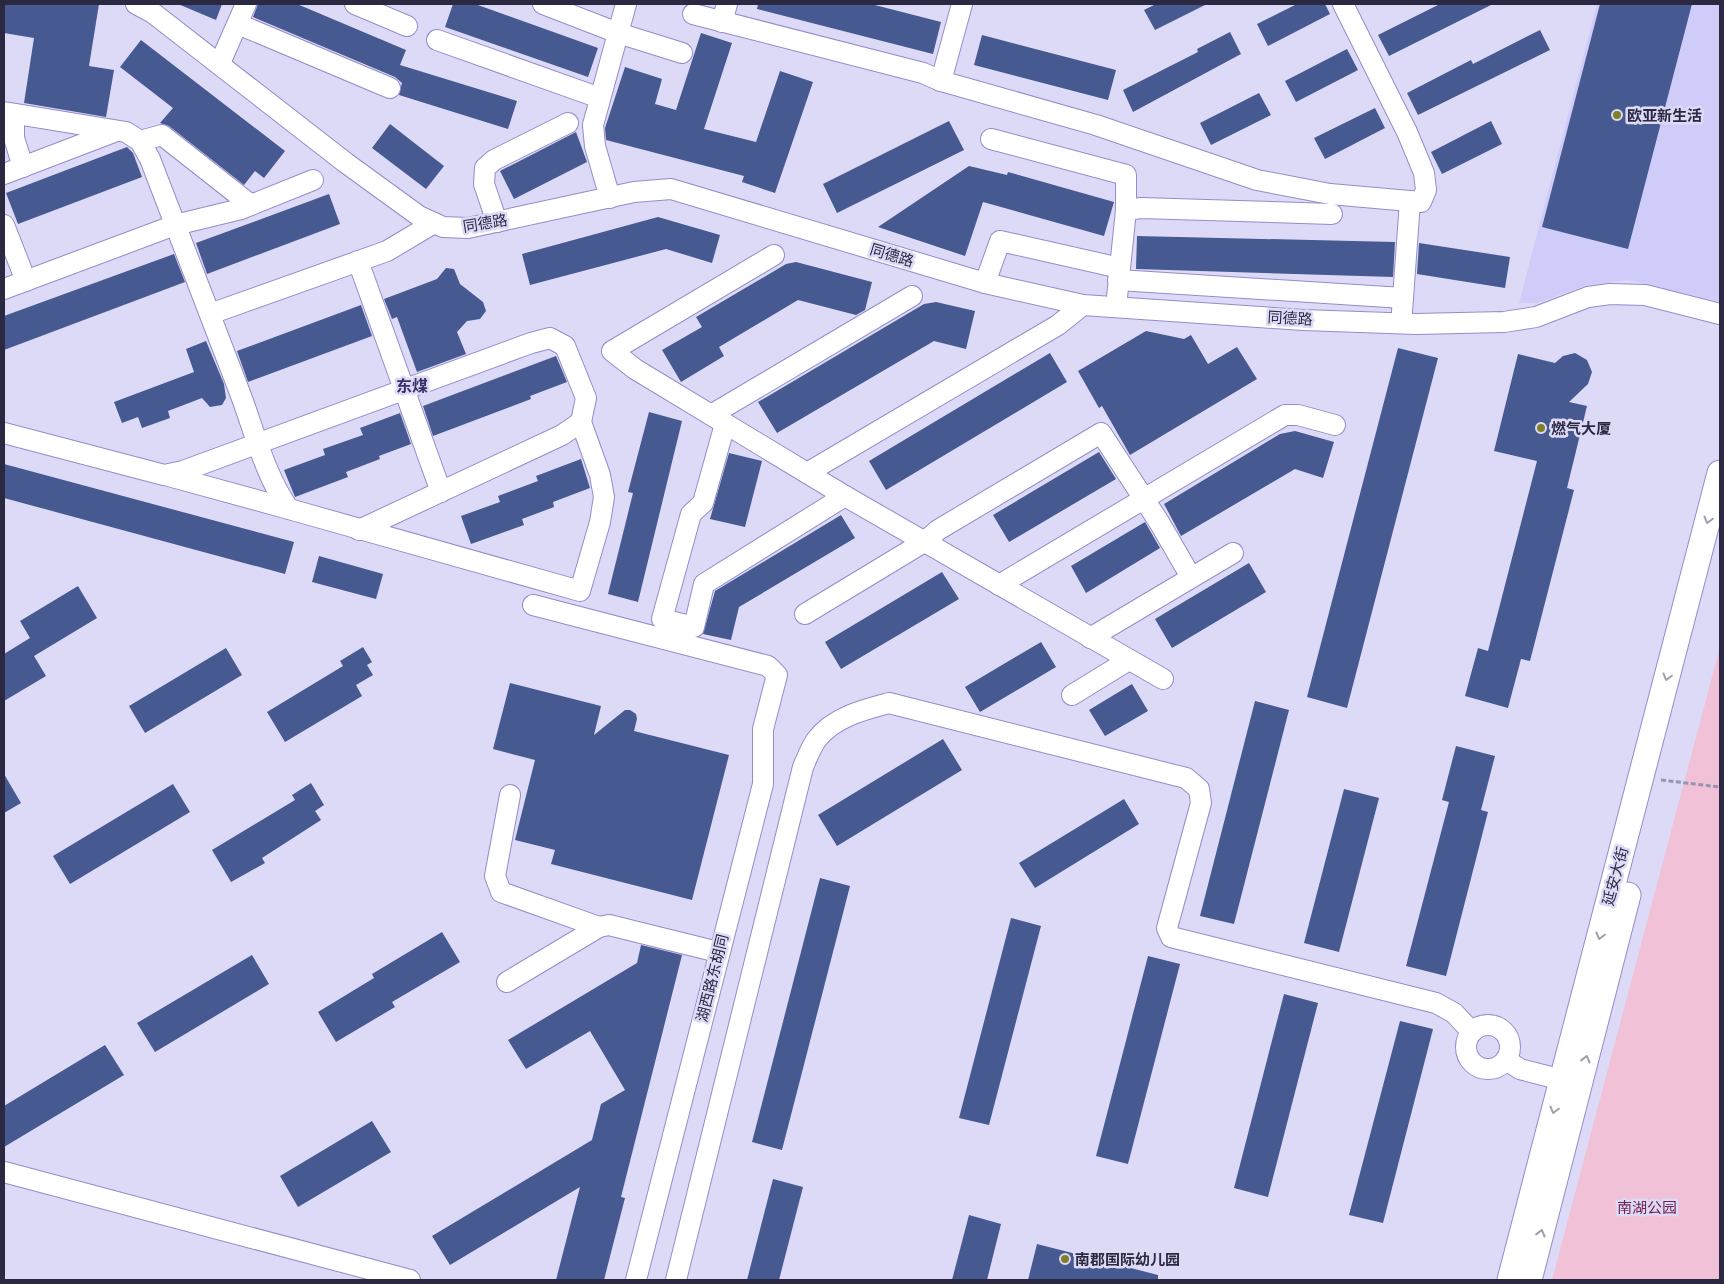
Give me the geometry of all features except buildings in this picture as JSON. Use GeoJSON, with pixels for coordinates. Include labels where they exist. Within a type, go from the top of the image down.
{"type":"FeatureCollection","features":[{"type":"Feature","properties":{"kind":"main road","name":"延安大街"},"geometry":{"type":"LineString","coordinates":[[1510,1280],[1720,473]]}},
{"type":"Feature","properties":{"kind":"main road","name":"延安大街"},"geometry":{"type":"LineString","coordinates":[[1529,1280],[1720,539]]}},
{"type":"Feature","properties":{"kind":"street","name":"同德路"},"geometry":{"type":"LineString","coordinates":[[136,4],[153,13],[220,63],[346,163],[419,216],[443,227],[468,228],[634,192],[672,189],[985,283],[1083,304],[1303,320],[1401,323],[1504,322],[1536,317],[1588,297],[1610,294],[1646,295],[1720,314]]}},
{"type":"Feature","properties":{"kind":"street"},"geometry":{"type":"LineString","coordinates":[[220,63],[246,4]]}},
{"type":"Feature","properties":{"kind":"street"},"geometry":{"type":"LineString","coordinates":[[355,4],[407,26]]}},
{"type":"Feature","properties":{"kind":"street"},"geometry":{"type":"LineString","coordinates":[[543,4],[618,33],[682,53]]}},
{"type":"Feature","properties":{"kind":"street"},"geometry":{"type":"LineString","coordinates":[[610,198],[595,146],[593,125],[626,4]]}},
{"type":"Feature","properties":{"kind":"street"},"geometry":{"type":"LineString","coordinates":[[941,81],[962,4]]}},
{"type":"Feature","properties":{"kind":"street"},"geometry":{"type":"LineString","coordinates":[[693,14],[724,13],[923,73],[941,81],[1096,125],[1257,180],[1330,194],[1421,202],[1426,190],[1424,173],[1407,132],[1343,4]]}},
{"type":"Feature","properties":{"kind":"street"},"geometry":{"type":"LineString","coordinates":[[238,24],[390,88]]}},
{"type":"Feature","properties":{"kind":"street"},"geometry":{"type":"LineString","coordinates":[[437,40],[600,98]]}},
{"type":"Feature","properties":{"kind":"street"},"geometry":{"type":"LineString","coordinates":[[23,166],[14,138],[9,113],[126,132],[140,140],[150,159],[176,224],[279,495],[289,508]]}},
{"type":"Feature","properties":{"kind":"street"},"geometry":{"type":"LineString","coordinates":[[497,222],[484,184],[484,168],[494,160],[568,123]]}},
{"type":"Feature","properties":{"kind":"street"},"geometry":{"type":"LineString","coordinates":[[4,174],[117,131]]}},
{"type":"Feature","properties":{"kind":"street"},"geometry":{"type":"LineString","coordinates":[[140,140],[162,135],[250,205]]}},
{"type":"Feature","properties":{"kind":"street"},"geometry":{"type":"LineString","coordinates":[[991,139],[1126,176],[1126,210],[1116,307]]}},
{"type":"Feature","properties":{"kind":"street"},"geometry":{"type":"LineString","coordinates":[[4,289],[176,224],[208,219],[313,180]]}},
{"type":"Feature","properties":{"kind":"street"},"geometry":{"type":"LineString","coordinates":[[1401,323],[1410,201]]}},
{"type":"Feature","properties":{"kind":"street"},"geometry":{"type":"LineString","coordinates":[[1126,210],[1141,208],[1332,214]]}},
{"type":"Feature","properties":{"kind":"street"},"geometry":{"type":"LineString","coordinates":[[210,314],[387,251],[434,223]]}},
{"type":"Feature","properties":{"kind":"street"},"geometry":{"type":"LineString","coordinates":[[4,225],[26,281]]}},
{"type":"Feature","properties":{"kind":"street"},"geometry":{"type":"LineString","coordinates":[[985,283],[1000,241],[1119,274],[1403,298]]}},
{"type":"Feature","properties":{"kind":"street"},"geometry":{"type":"LineString","coordinates":[[774,255],[612,351],[635,369],[845,496],[1163,679]]}},
{"type":"Feature","properties":{"kind":"street"},"geometry":{"type":"LineString","coordinates":[[358,261],[441,492]]}},
{"type":"Feature","properties":{"kind":"street"},"geometry":{"type":"LineString","coordinates":[[845,496],[704,584],[694,627],[662,620],[691,514],[703,503],[718,419],[912,296]]}},
{"type":"Feature","properties":{"kind":"street"},"geometry":{"type":"LineString","coordinates":[[807,473],[1058,324],[1083,304]]}},
{"type":"Feature","properties":{"kind":"street"},"geometry":{"type":"LineString","coordinates":[[4,433],[289,508],[359,530],[580,592],[600,522],[604,497],[600,475],[581,422],[586,398],[565,346],[550,338],[531,342],[183,471],[164,475]]}},
{"type":"Feature","properties":{"kind":"street"},"geometry":{"type":"LineString","coordinates":[[999,585],[1285,415],[1298,415],[1335,425]]}},
{"type":"Feature","properties":{"kind":"street"},"geometry":{"type":"LineString","coordinates":[[359,530],[562,435],[581,422]]}},
{"type":"Feature","properties":{"kind":"street"},"geometry":{"type":"LineString","coordinates":[[805,614],[924,542],[938,530],[1101,433],[1191,577]]}},
{"type":"Feature","properties":{"kind":"street"},"geometry":{"type":"LineString","coordinates":[[1090,638],[1233,553]]}},
{"type":"Feature","properties":{"kind":"street","name":"湖西路东胡同"},"geometry":{"type":"LineString","coordinates":[[533,605],[768,666],[777,675],[763,728],[763,784],[718,952],[636,1280]]}},
{"type":"Feature","properties":{"kind":"street"},"geometry":{"type":"LineString","coordinates":[[1072,695],[1129,660]]}},
{"type":"Feature","properties":{"kind":"street"},"geometry":{"type":"LineString","coordinates":[[676,1280],[803,767],[817,739],[835,723],[859,711],[888,703],[1186,778],[1199,789],[1201,803],[1166,928],[1171,936],[1436,1003],[1454,1013],[1472,1032]]}},
{"type":"Feature","properties":{"kind":"street"},"geometry":{"type":"LineString","coordinates":[[510,794],[495,876],[501,892],[599,927]]}},
{"type":"Feature","properties":{"kind":"street"},"geometry":{"type":"LineString","coordinates":[[508,982],[599,927],[609,924],[718,952]]}},
{"type":"Feature","properties":{"kind":"street"},"geometry":{"type":"LineString","coordinates":[[1487,1025],[1502,1030],[1510,1044],[1506,1060],[1493,1068],[1478,1067],[1472,1062],[1466,1051],[1466,1044],[1472,1032],[1487,1025]]}},
{"type":"Feature","properties":{"kind":"street"},"geometry":{"type":"LineString","coordinates":[[1506,1060],[1520,1069],[1562,1080]]}},
{"type":"Feature","properties":{"kind":"street"},"geometry":{"type":"LineString","coordinates":[[4,1172],[410,1280]]}},
{"type":"Feature","properties":{"kind":"path"},"geometry":{"type":"LineString","coordinates":[[1658,780],[1720,787]]}},
{"type":"Feature","properties":{"kind":"shaded area"},"geometry":{"type":"Polygon","coordinates":[[[1597,4],[1720,4],[1720,302],[1628,280],[1584,286],[1538,303],[1519,303],[1597,4]]]}},
{"type":"Feature","properties":{"kind":"green space","name":"南湖公园"},"geometry":{"type":"Polygon","coordinates":[[[1720,647],[1720,1280],[1552,1280],[1720,647]]]}},
{"type":"Feature","properties":{"kind":"place","name":"欧亚新生活"},"geometry":{"type":"Point","coordinates":[1617,115]}},
{"type":"Feature","properties":{"kind":"place","name":"燃气大厦"},"geometry":{"type":"Point","coordinates":[1541,428]}},
{"type":"Feature","properties":{"kind":"place","name":"南郡国际幼儿园"},"geometry":{"type":"Point","coordinates":[1065,1259]}},
{"type":"Feature","properties":{"kind":"district","name":"东煤"},"geometry":{"type":"Point","coordinates":[412,386]}}]}
